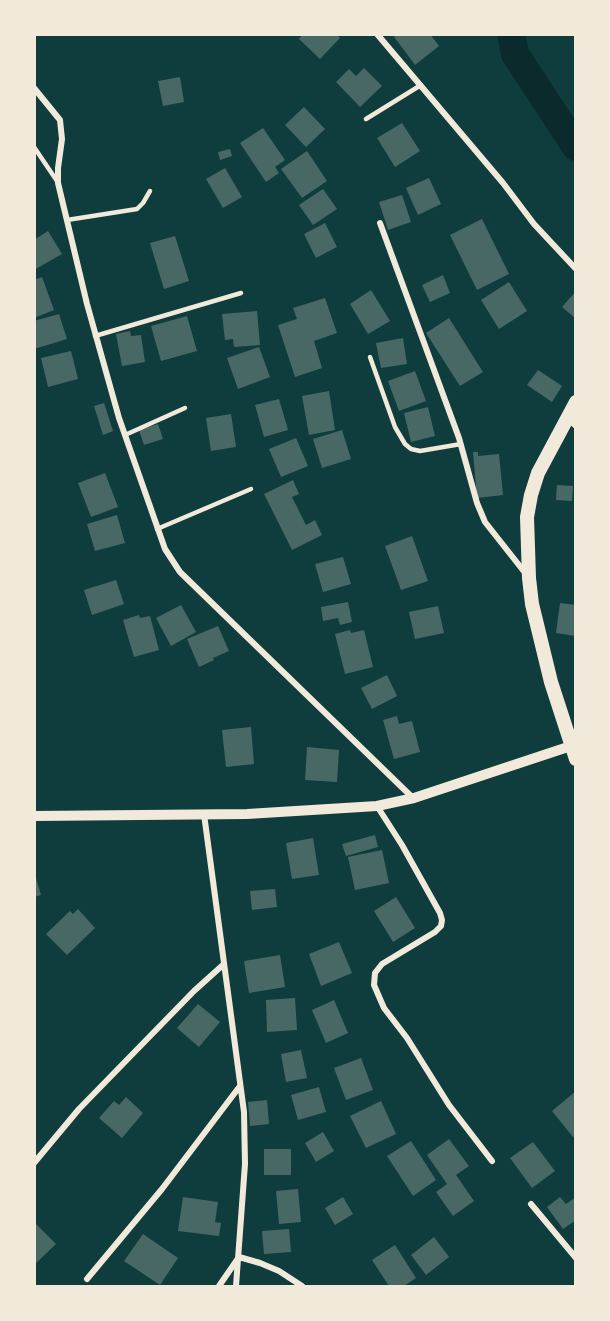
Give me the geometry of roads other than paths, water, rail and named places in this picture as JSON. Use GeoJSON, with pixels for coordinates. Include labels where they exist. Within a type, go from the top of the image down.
{"type":"FeatureCollection","features":[{"type":"Feature","properties":{"kind":"main road"},"geometry":{"type":"LineString","coordinates":[[576,402],[571,421],[538,473],[527,517],[529,578],[539,636],[576,759]]}},
{"type":"Feature","properties":{"kind":"street"},"geometry":{"type":"LineString","coordinates":[[377,34],[503,183],[534,224],[576,269]]}},
{"type":"Feature","properties":{"kind":"street"},"geometry":{"type":"LineString","coordinates":[[34,88],[60,120],[62,139],[58,183],[95,336],[124,435],[165,549],[180,572],[414,798]]}},
{"type":"Feature","properties":{"kind":"street"},"geometry":{"type":"LineString","coordinates":[[380,223],[461,444],[477,503],[485,522],[529,578]]}},
{"type":"Feature","properties":{"kind":"street"},"geometry":{"type":"LineString","coordinates":[[34,816],[292,812],[377,806],[414,798],[571,746]]}},
{"type":"Feature","properties":{"kind":"street"},"geometry":{"type":"LineString","coordinates":[[377,806],[402,845],[442,920],[441,926],[435,932],[382,964],[375,973],[374,985],[384,1008],[407,1038],[449,1105],[492,1161]]}},
{"type":"Feature","properties":{"kind":"street"},"geometry":{"type":"LineString","coordinates":[[204,814],[240,1085],[245,1164],[236,1287]]}},
{"type":"Feature","properties":{"kind":"street"},"geometry":{"type":"LineString","coordinates":[[34,1163],[80,1109],[194,991],[224,964]]}},
{"type":"Feature","properties":{"kind":"street"},"geometry":{"type":"LineString","coordinates":[[87,1279],[162,1189],[240,1085]]}},
{"type":"Feature","properties":{"kind":"street"},"geometry":{"type":"LineString","coordinates":[[531,1204],[576,1258]]}},
{"type":"Feature","properties":{"kind":"street"},"geometry":{"type":"LineString","coordinates":[[219,1287],[239,1257]]}},
{"type":"Feature","properties":{"kind":"street"},"geometry":{"type":"LineString","coordinates":[[239,1257],[279,1271],[302,1287]]}},
{"type":"Feature","properties":{"kind":"lane"},"geometry":{"type":"LineString","coordinates":[[366,119],[421,85]]}},
{"type":"Feature","properties":{"kind":"lane"},"geometry":{"type":"LineString","coordinates":[[34,147],[58,183]]}},
{"type":"Feature","properties":{"kind":"lane"},"geometry":{"type":"LineString","coordinates":[[67,220],[137,209],[150,191]]}},
{"type":"Feature","properties":{"kind":"lane"},"geometry":{"type":"LineString","coordinates":[[95,336],[241,293]]}},
{"type":"Feature","properties":{"kind":"lane"},"geometry":{"type":"LineString","coordinates":[[370,357],[395,427],[405,444],[411,449],[420,451],[461,444]]}},
{"type":"Feature","properties":{"kind":"lane"},"geometry":{"type":"LineString","coordinates":[[124,435],[185,408]]}},
{"type":"Feature","properties":{"kind":"lane"},"geometry":{"type":"LineString","coordinates":[[157,529],[251,489]]}},
{"type":"Feature","properties":{"kind":"waterway"},"geometry":{"type":"LineString","coordinates":[[511,34],[515,54],[576,147]]}}]}
